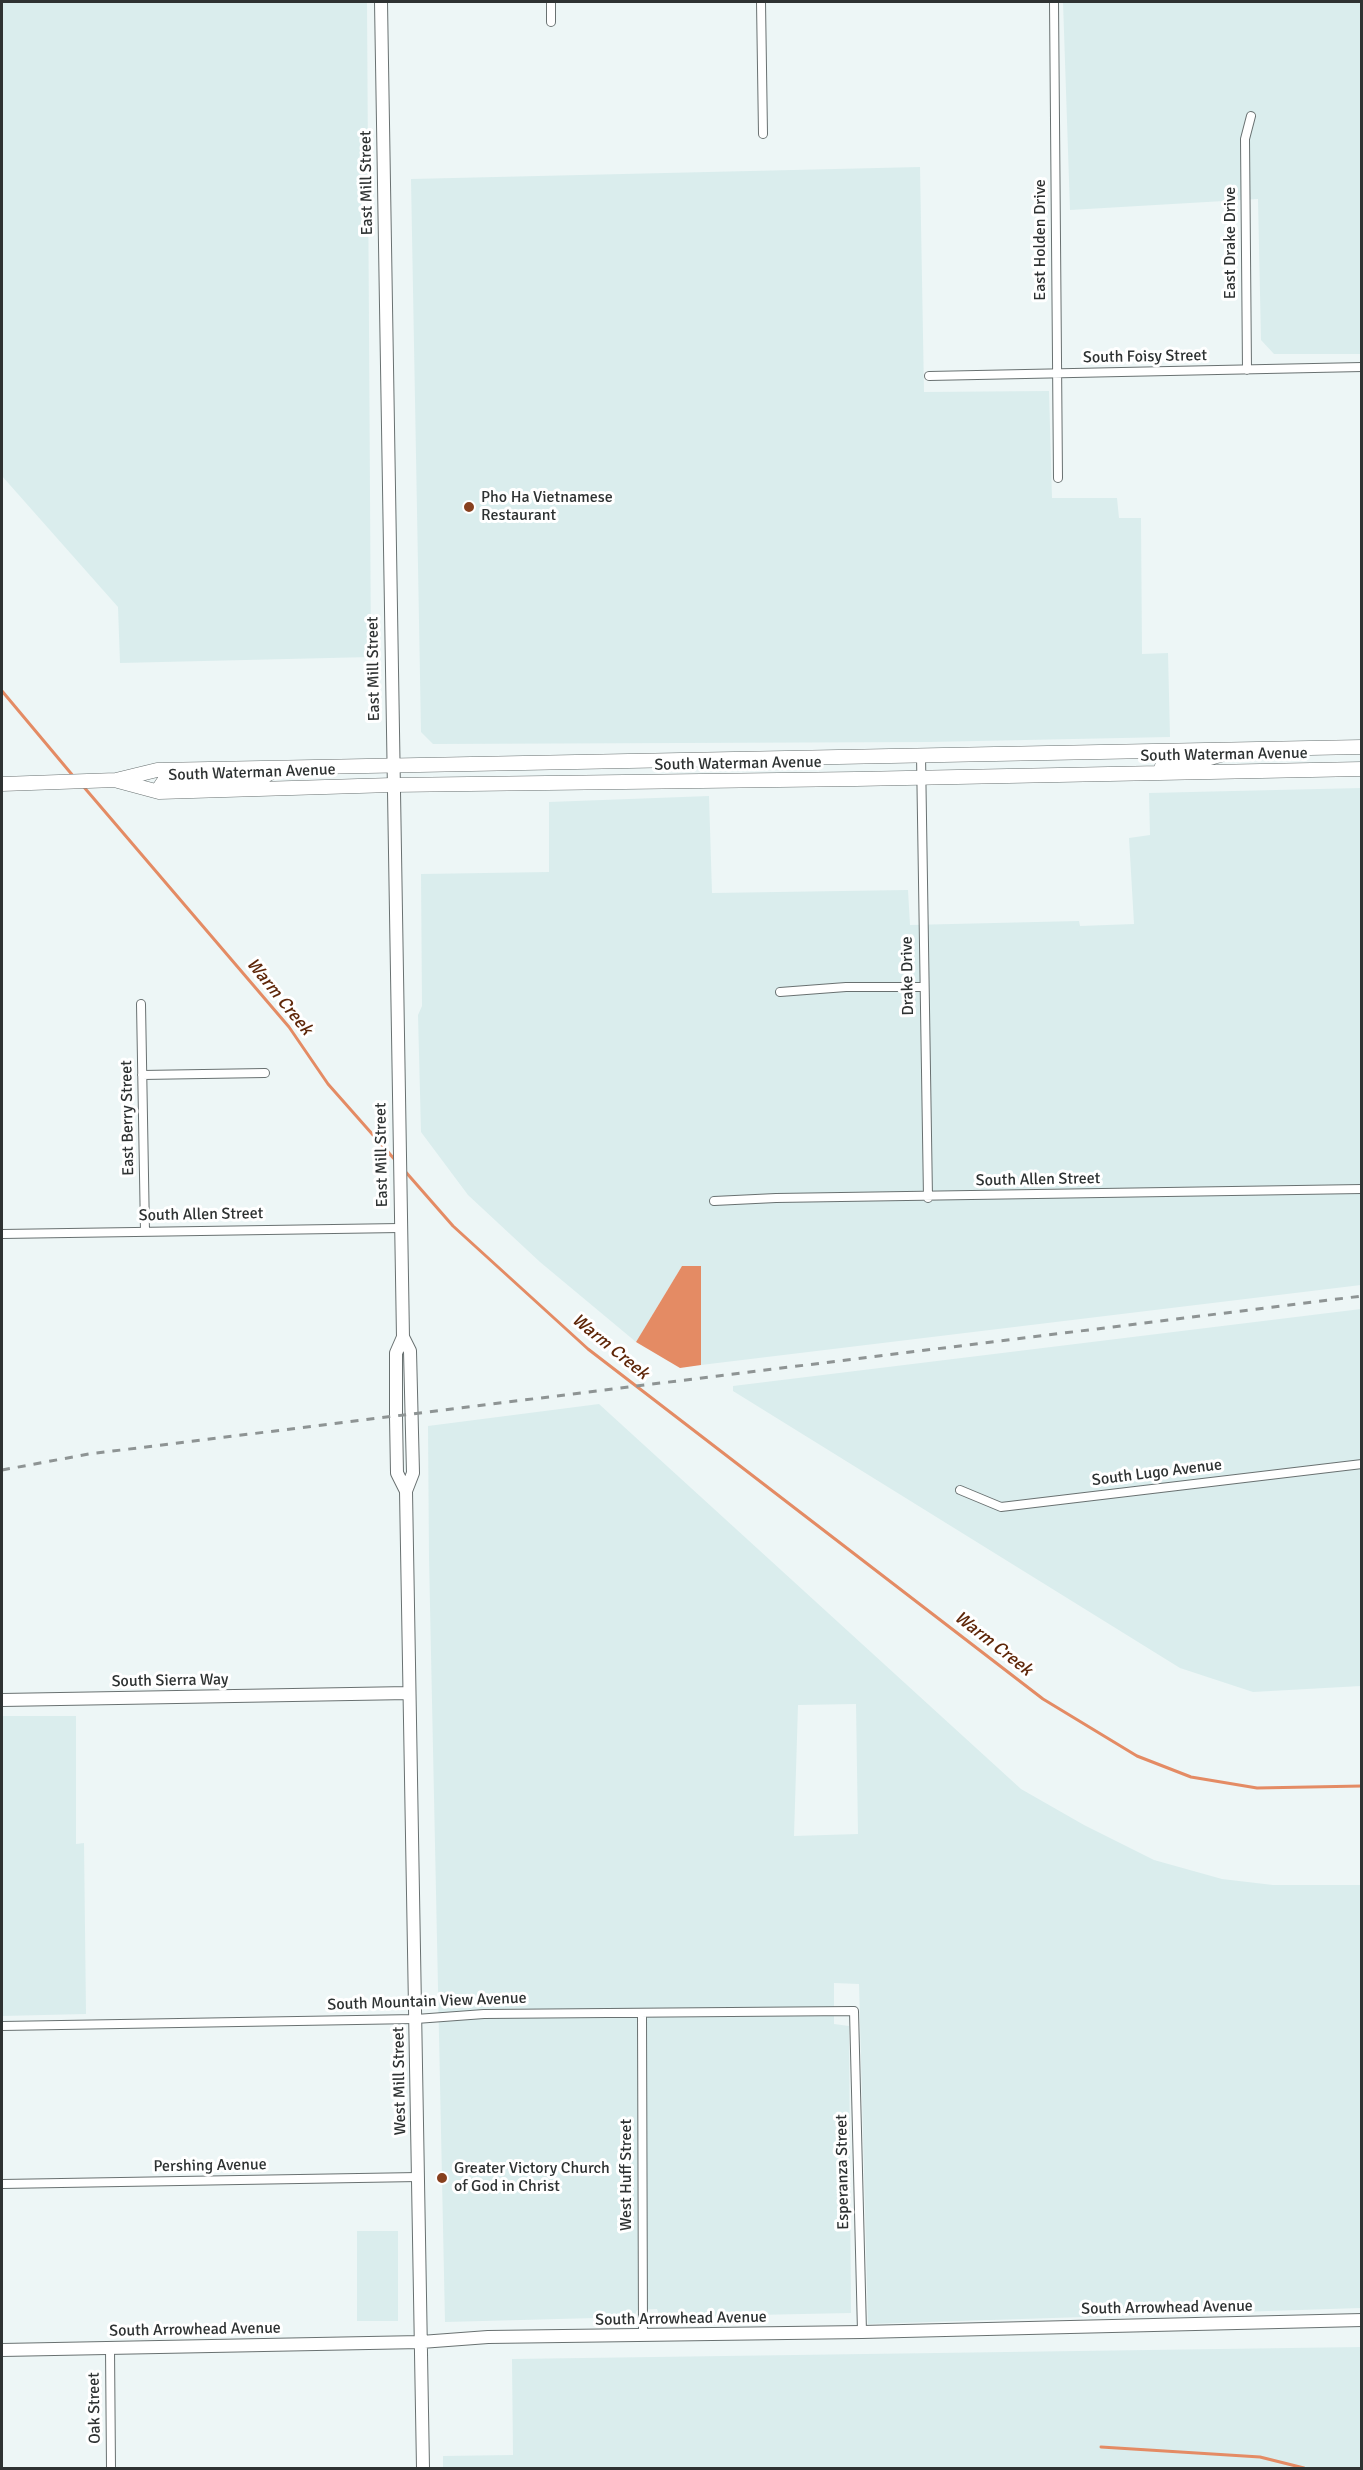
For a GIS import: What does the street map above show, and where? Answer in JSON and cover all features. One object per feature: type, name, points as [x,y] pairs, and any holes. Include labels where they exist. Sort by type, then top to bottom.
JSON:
[{"type":"main road","name":"East Mill Street","points":[[381,2],[392,785],[403,1337],[396,1353],[396,1417],[397,1473],[406,1491],[409,1693]]},
{"type":"main road","name":"South Waterman Avenue","points":[[2,784],[116,780],[157,770],[1362,747]]},
{"type":"main road","points":[[1159,773],[1164,762],[1199,761],[1246,749]]},
{"type":"main road","points":[[159,792],[164,781],[260,779],[278,768]]},
{"type":"main road","name":"South Waterman Avenue","points":[[116,780],[159,792],[392,785],[1362,769]]},
{"type":"main road","name":"South Sierra Way","points":[[2,1700],[409,1693]]},
{"type":"main road","name":"West Mill Street","points":[[409,1693],[423,2469]]},
{"type":"main road","name":"South Arrowhead Avenue","points":[[2,2350],[421,2342],[488,2337],[862,2332],[1362,2320]]},
{"type":"street","points":[[551,2],[551,22]]},
{"type":"street","points":[[761,2],[763,134]]},
{"type":"street","name":"East Holden Drive","points":[[1054,2],[1058,478]]},
{"type":"street","name":"East Drake Drive","points":[[1247,370],[1245,139],[1251,116]]},
{"type":"street","name":"South Foisy Street","points":[[929,376],[1362,367]]},
{"type":"street","name":"Drake Drive","points":[[921,755],[928,1198]]},
{"type":"street","points":[[780,992],[846,987],[923,987]]},
{"type":"street","name":"East Berry Street","points":[[141,1004],[145,1232]]},
{"type":"street","points":[[142,1076],[265,1073]]},
{"type":"street","name":"South Allen Street","points":[[714,1201],[776,1198],[928,1198],[1362,1189]]},
{"type":"street","name":"South Allen Street","points":[[2,1234],[400,1228]]},
{"type":"street","name":"South Lugo Avenue","points":[[960,1490],[1001,1507],[1362,1464]]},
{"type":"street","name":"South Mountain View Avenue","points":[[2,2026],[416,2019],[484,2014],[854,2010]]},
{"type":"street","name":"Esperanza Street","points":[[854,2010],[862,2332]]},
{"type":"street","name":"West Huff Street","points":[[642,2013],[643,2336]]},
{"type":"street","name":"Pershing Avenue","points":[[2,2184],[418,2177]]},
{"type":"street","name":"Oak Street","points":[[110,2348],[111,2469]]},
{"type":"shaded area","points":[[2,2],[367,2],[371,657],[120,663],[118,607],[2,476]]},
{"type":"shaded area","points":[[1063,2],[1361,2],[1361,354],[1274,354],[1261,340],[1258,199],[1070,210]]},
{"type":"shaded area","points":[[920,167],[924,392],[1049,391],[1052,498],[1117,498],[1119,518],[1141,518],[1142,654],[1168,653],[1170,737],[929,742],[433,744],[421,732],[411,179]]},
{"type":"shaded area","points":[[1361,788],[1361,1285],[701,1365],[700,1266],[682,1266],[636,1342],[540,1262],[468,1195],[421,1132],[418,1015],[422,1006],[421,874],[549,872],[549,802],[709,796],[712,893],[908,890],[910,925],[1079,921],[1080,926],[1134,924],[1129,838],[1150,835],[1149,793]]},
{"type":"shaded area","points":[[682,1266],[701,1266],[701,1365],[680,1368],[636,1342]]},
{"type":"shaded area","points":[[1361,1309],[1361,1686],[1253,1692],[1180,1668],[733,1391],[733,1386]]},
{"type":"shaded area","points":[[599,1404],[1021,1789],[1084,1825],[1154,1860],[1222,1879],[1273,1885],[1361,1885],[1361,2308],[868,2324],[859,1984],[834,1983],[834,2024],[849,2026],[851,2313],[660,2317],[657,2309],[637,2310],[634,2317],[445,2322],[428,1426]],"holes":[[[856,1704],[858,1834],[794,1836],[798,1705]]]},
{"type":"shaded area","points":[[2,1716],[76,1716],[76,1844],[84,1843],[86,2014],[2,2016]]},
{"type":"shaded area","points":[[357,2231],[398,2231],[398,2321],[357,2321]]},
{"type":"shaded area","points":[[1361,2347],[1361,2468],[443,2468],[443,2456],[513,2455],[512,2359]]},
{"type":"waterway","name":"Warm Creek","points":[[2,691],[74,777]]},
{"type":"waterway","name":"Warm Creek","points":[[83,786],[289,1027],[328,1084],[396,1161]]},
{"type":"waterway","name":"Warm Creek","points":[[404,1170],[453,1226],[588,1349],[1043,1699],[1137,1756],[1191,1777],[1257,1788],[1362,1786]]},
{"type":"waterway","points":[[1101,2447],[1260,2457],[1304,2468]]},
{"type":"railway","points":[[2,1470],[89,1454],[1362,1296]]},
{"type":"place","name":"Pho Ha Vietnamese Restaurant","points":[[469,507]]},
{"type":"place","name":"Greater Victory Church of God in Christ","points":[[442,2178]]}]
